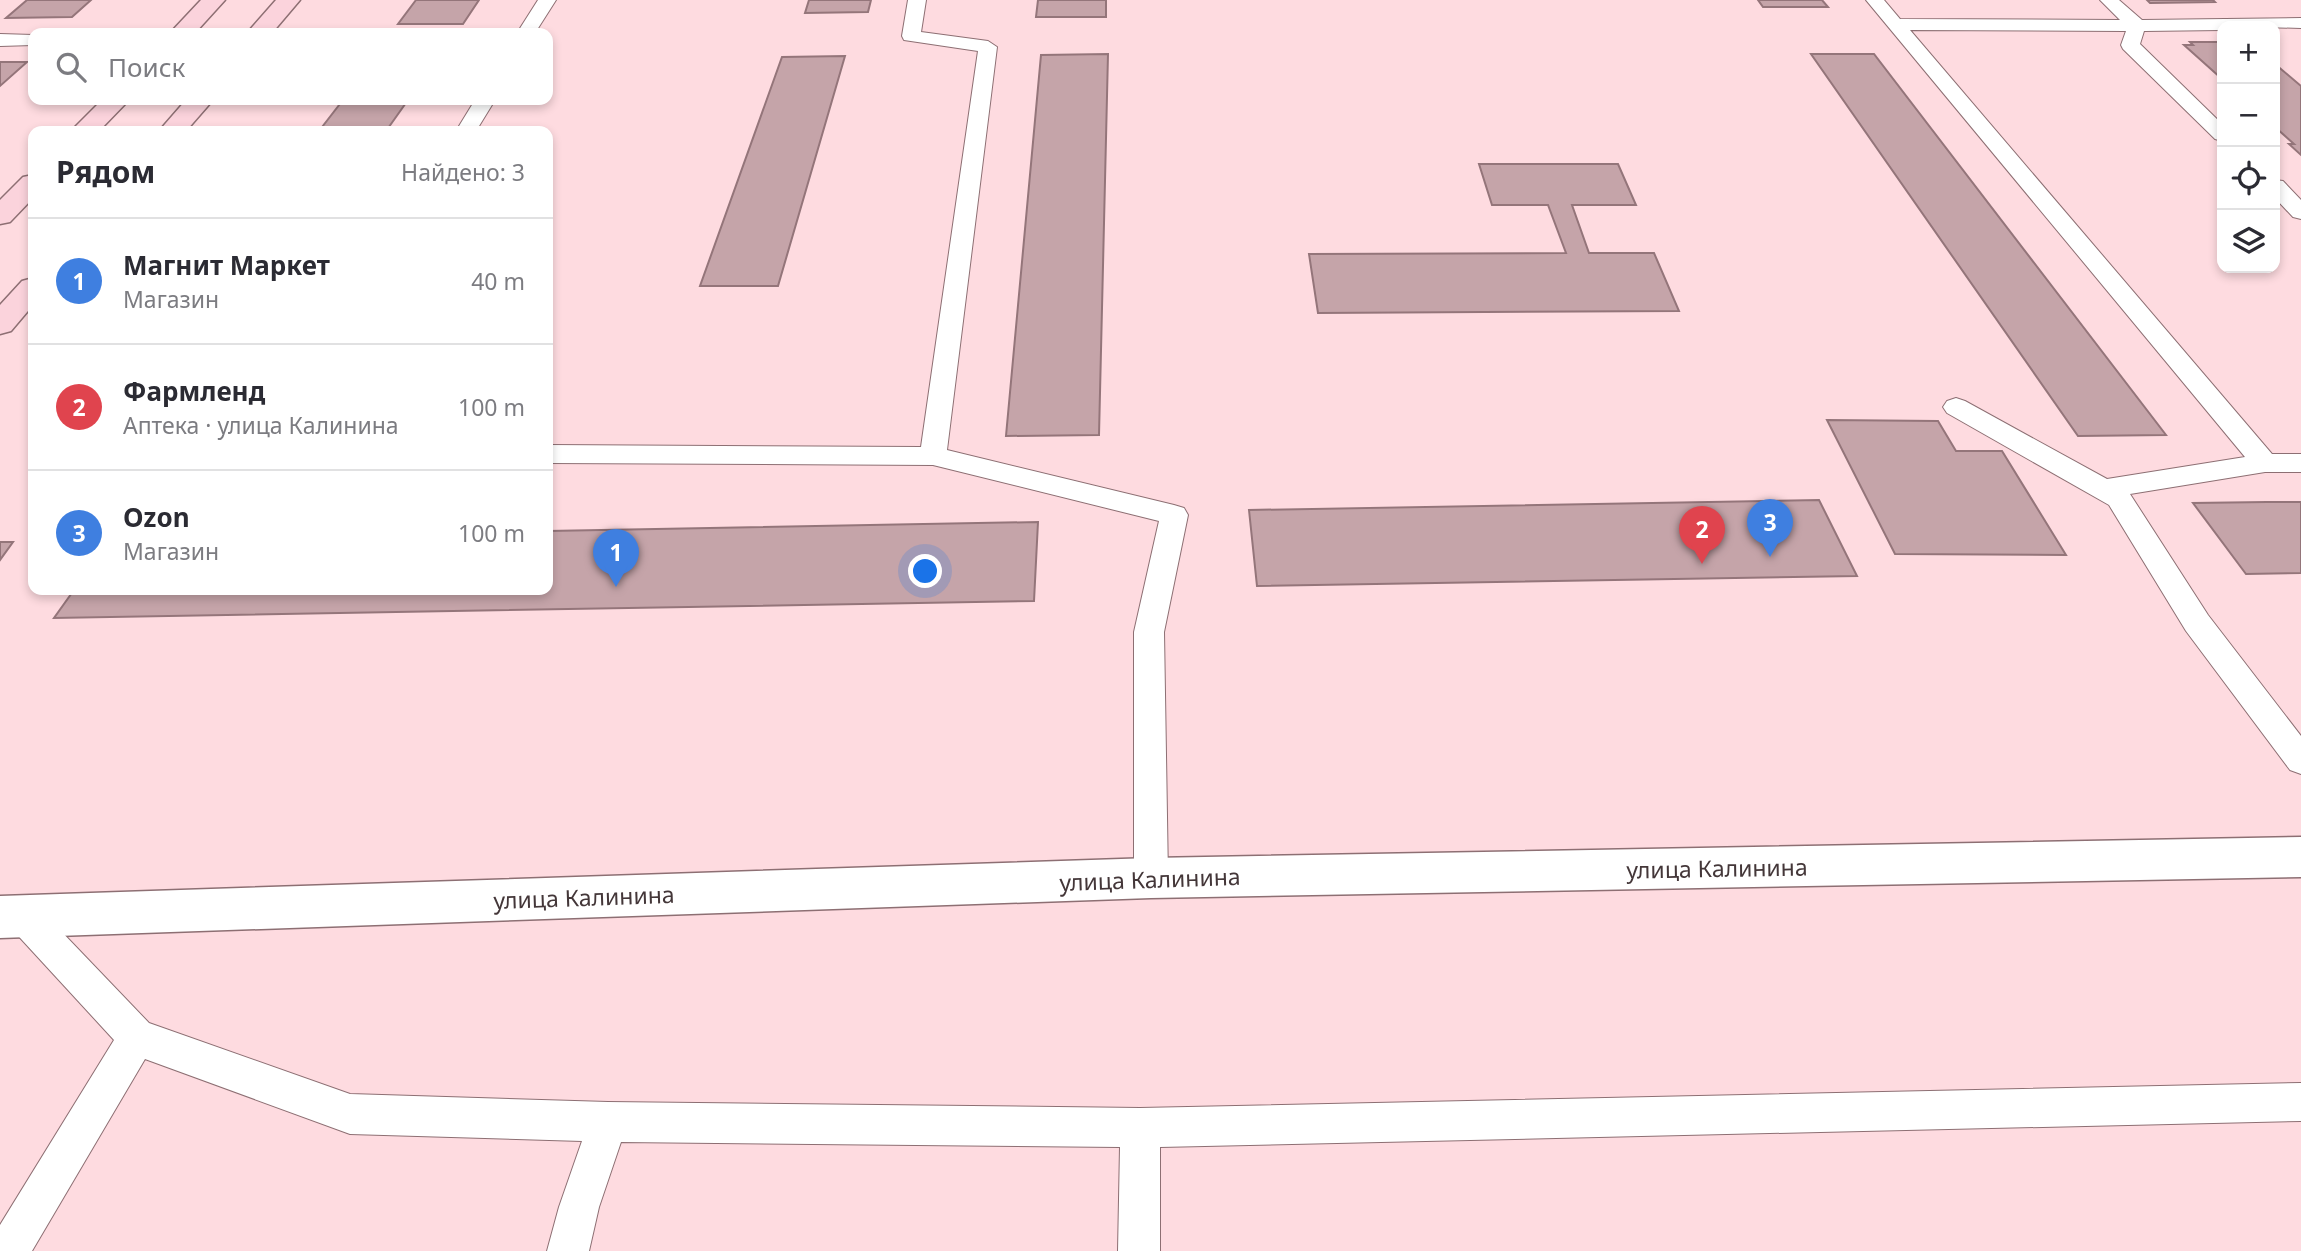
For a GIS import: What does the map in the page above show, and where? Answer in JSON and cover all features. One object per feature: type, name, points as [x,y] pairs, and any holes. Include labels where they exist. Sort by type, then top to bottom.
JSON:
[{"type":"main road","points":[[187,28],[214,0]]},
{"type":"main road","points":[[264,28],[289,0]]},
{"type":"main road","points":[[90,126],[111,105]]},
{"type":"main road","points":[[177,126],[195,105]]},
{"type":"main road","points":[[0,216],[28,188]]},
{"type":"main road","points":[[0,324],[28,293]]},
{"type":"street","name":"улица Калинина","points":[[12,917],[1151,878],[2301,857]]},
{"type":"lane","points":[[529,28],[547,0]]},
{"type":"lane","points":[[917,0],[911,36],[988,47],[933,456]]},
{"type":"lane","points":[[1875,0],[2265,463]]},
{"type":"lane","points":[[2109,0],[2137,26]]},
{"type":"lane","points":[[1897,24],[2137,26],[2301,23]]},
{"type":"lane","points":[[2137,26],[2130,45],[2217,130]]},
{"type":"lane","points":[[0,40],[28,40]]},
{"type":"lane","points":[[469,126],[482,105]]},
{"type":"lane","points":[[2280,191],[2301,212]]},
{"type":"lane","points":[[1956,407],[2119,498]]},
{"type":"lane","points":[[553,454],[933,456],[1174,515],[1149,632],[1151,878]]},
{"type":"lane","points":[[2301,463],[2265,463],[2112,487],[2197,623],[2301,760]]},
{"type":"lane","points":[[12,917],[137,1037],[350,1114],[608,1122],[1140,1128],[2301,1102]]},
{"type":"lane","points":[[8,1251],[137,1037]]},
{"type":"lane","points":[[568,1251],[579,1206],[608,1122]]},
{"type":"lane","points":[[1139,1251],[1140,1128]]},
{"type":"building","points":[[27,0],[91,0],[72,17],[6,18]]},
{"type":"building","points":[[416,0],[479,0],[463,24],[398,24]]},
{"type":"building","points":[[809,0],[871,0],[868,12],[805,13]]},
{"type":"building","points":[[1038,0],[1106,0],[1106,17],[1036,17]]},
{"type":"building","points":[[1758,0],[1822,0],[1828,7],[1763,7]]},
{"type":"building","points":[[2147,0],[2213,0],[2215,2],[2150,3]]},
{"type":"building","points":[[2190,42],[2217,42],[2217,75],[2184,45],[2193,45]]},
{"type":"building","points":[[1108,54],[1099,435],[1006,436],[1041,55]]},
{"type":"building","points":[[1811,54],[1874,54],[2166,435],[2078,436]]},
{"type":"building","points":[[845,56],[778,286],[700,286],[782,57]]},
{"type":"building","points":[[0,62],[27,62],[0,86]]},
{"type":"building","points":[[2280,68],[2301,86],[2301,155],[2289,144],[2294,144],[2280,131]]},
{"type":"building","points":[[339,105],[404,105],[390,126],[323,126]]},
{"type":"building","points":[[1479,164],[1618,164],[1636,205],[1572,205],[1589,253],[1654,253],[1679,311],[1318,313],[1309,254],[1566,253],[1548,205],[1492,205]]},
{"type":"building","points":[[1827,420],[1938,421],[1956,451],[2002,451],[2066,555],[1895,554]]},
{"type":"building","points":[[1819,500],[1857,576],[1257,586],[1249,510]]},
{"type":"building","points":[[2301,502],[2301,573],[2246,574],[2193,503]]},
{"type":"building","points":[[1038,522],[1034,601],[54,618],[70,595],[553,595],[553,531]]},
{"type":"building","points":[[0,542],[13,542],[0,560]]},
{"type":"place","name":"Ozon","points":[[1770,557]]},
{"type":"place","name":"Фармленд","points":[[1702,564]]},
{"type":"place","name":"Магнит Маркет","points":[[616,587]]}]
